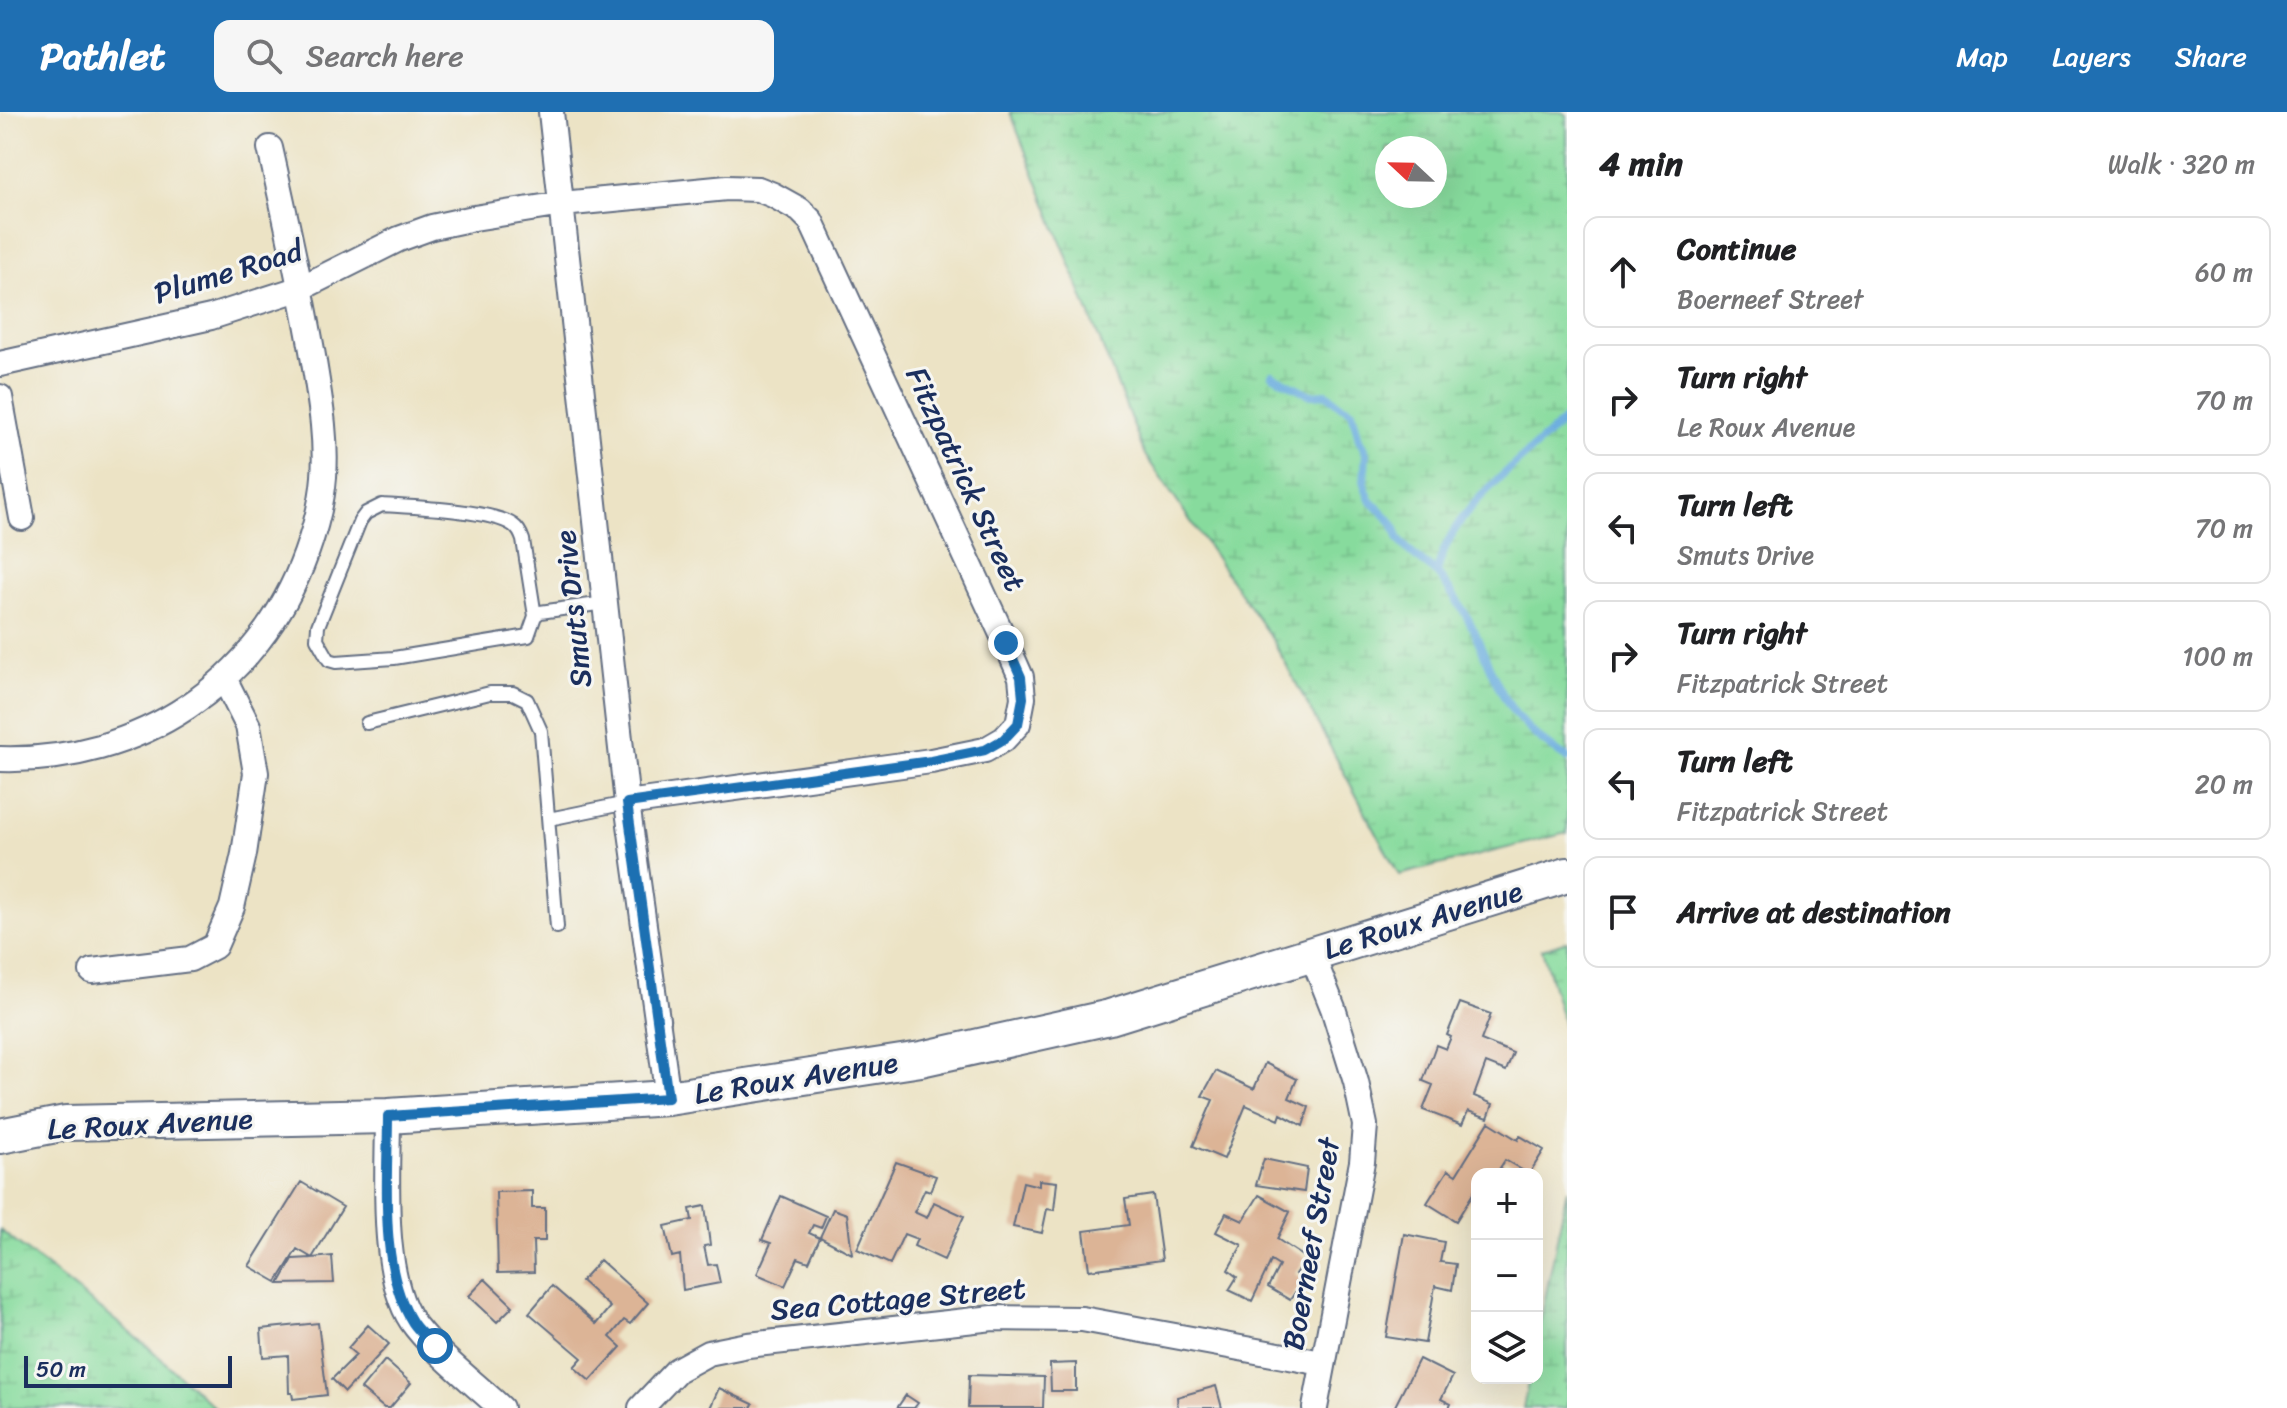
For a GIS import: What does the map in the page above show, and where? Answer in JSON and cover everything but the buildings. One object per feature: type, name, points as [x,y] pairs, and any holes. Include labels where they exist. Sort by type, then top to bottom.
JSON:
[{"type":"main road","name":"Le Roux Avenue","points":[[0,1136],[66,1123],[388,1116],[668,1098],[921,1059],[1096,1020],[1567,875]]},
{"type":"street","name":"Smuts Drive","points":[[551,112],[627,803],[668,1098]]},
{"type":"street","points":[[0,759],[49,757],[112,743],[167,720],[225,680],[260,640],[298,575],[320,508],[324,476],[323,424],[301,288],[270,148]]},
{"type":"street","name":"Fitzpatrick Street","points":[[562,204],[727,188],[758,189],[785,201],[811,221],[1021,677],[1023,698],[1018,724],[1004,739],[985,750],[931,761],[627,803]]},
{"type":"street","name":"Plume Road","points":[[0,364],[211,317],[301,288],[369,252],[432,227],[562,204]]},
{"type":"street","points":[[0,397],[22,518]]},
{"type":"street","points":[[92,971],[190,959],[215,946],[221,933],[232,907],[244,854],[256,773],[248,726],[225,680]]},
{"type":"street","name":"Boerneef Street","points":[[1312,955],[1346,1046],[1365,1125],[1362,1162],[1315,1408]]},
{"type":"street","points":[[388,1116],[387,1213],[393,1269],[402,1302],[414,1325],[501,1408]]},
{"type":"street","name":"Sea Cottage Street","points":[[641,1408],[677,1370],[708,1353],[748,1345],[993,1318],[1082,1319],[1322,1363]]},
{"type":"lane","points":[[535,616],[523,540],[520,531],[513,525],[494,516],[382,505],[366,513],[360,521],[318,626],[317,639],[324,655],[336,662],[394,658],[522,639],[532,630],[535,616],[540,612],[605,603]]},
{"type":"lane","points":[[367,723],[490,693],[520,695],[531,706],[541,731],[557,927]]},
{"type":"lane","points":[[549,819],[627,803]]},
{"type":"green space","points":[[1010,112],[1561,112],[1567,115],[1567,833],[1399,875],[1274,642],[1145,455]]},
{"type":"green space","points":[[1567,941],[1567,1036],[1542,949]]},
{"type":"green space","points":[[1567,1189],[1567,1408],[1523,1408],[1528,1384],[1543,1384],[1543,1309]]},
{"type":"green space","points":[[0,1230],[145,1344],[215,1408],[1,1408]]},
{"type":"waterway","points":[[1272,375],[1311,395],[1327,394],[1352,411],[1366,453],[1364,484],[1370,500],[1393,523],[1399,540],[1437,573]]},
{"type":"waterway","points":[[1567,417],[1472,506],[1444,549],[1437,573],[1466,616],[1508,704],[1531,731],[1567,758]]},
{"type":"route","points":[[435,1346],[414,1325],[402,1302],[393,1269],[387,1213],[388,1116],[668,1098],[627,803],[931,761],[985,750],[1004,739],[1018,724],[1023,698],[1021,677],[1006,643]]}]
